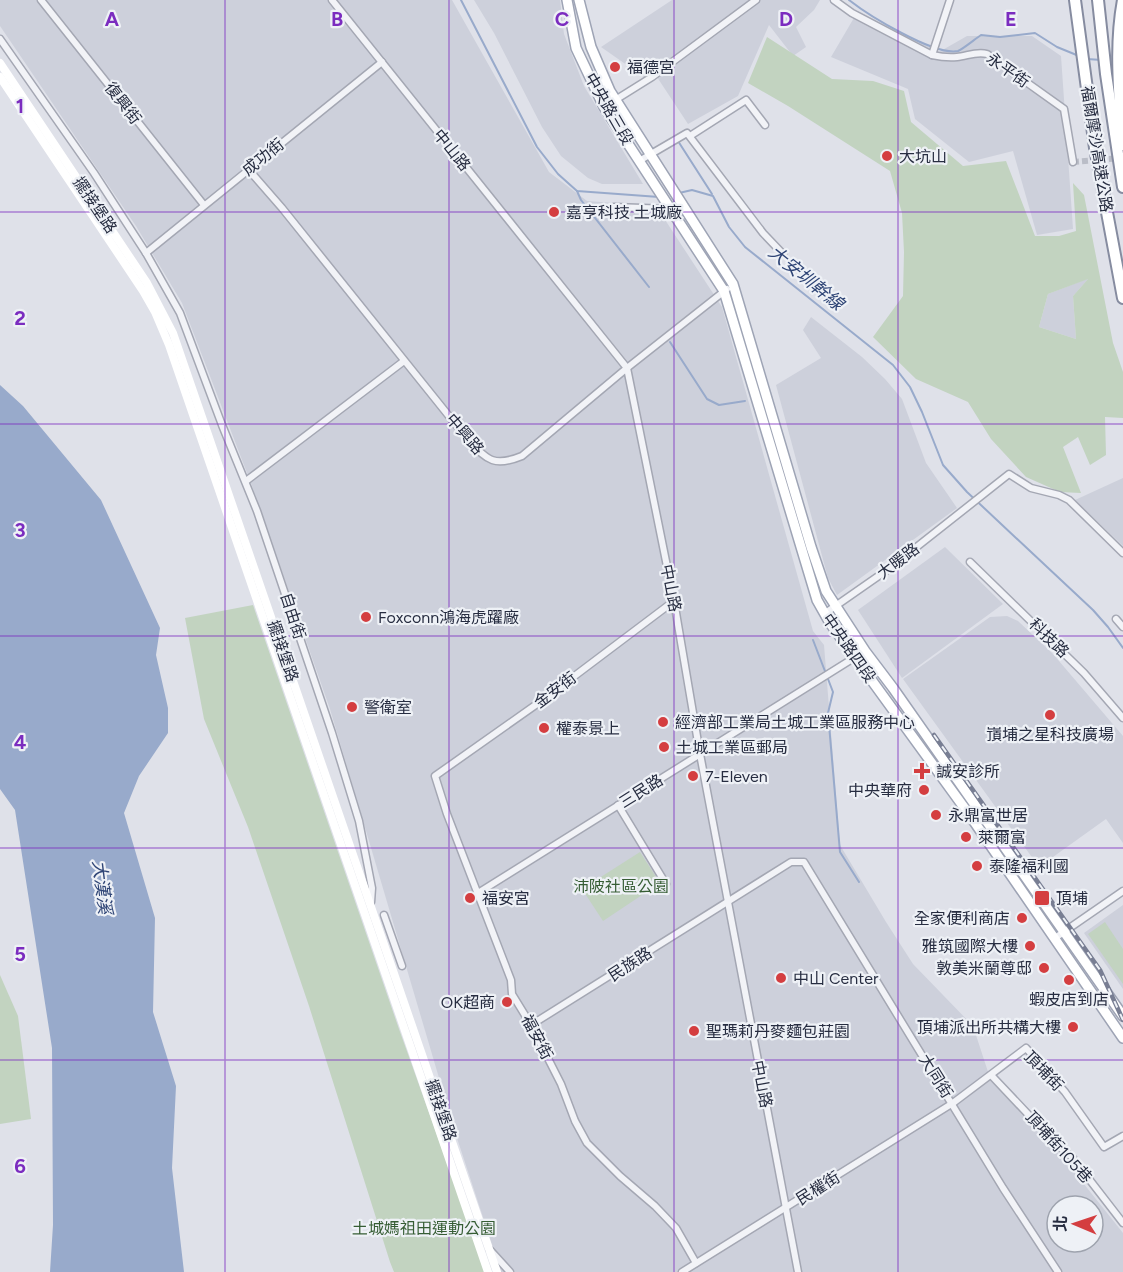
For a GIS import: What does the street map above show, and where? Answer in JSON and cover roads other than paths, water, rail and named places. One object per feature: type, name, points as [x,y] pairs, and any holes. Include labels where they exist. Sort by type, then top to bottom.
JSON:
[{"type":"highway","name":"福爾摩沙高速公路","points":[[1074,0],[1095,148],[1123,298]]},
{"type":"highway","name":"福爾摩沙高速公路","points":[[1098,0],[1104,60],[1123,187]]},
{"type":"highway","points":[[1123,0],[1119,21],[1118,60],[1123,154]]},
{"type":"main road","name":"中央路三段","points":[[567,0],[576,48],[604,107],[672,209]]},
{"type":"main road","name":"中央路三段","points":[[579,0],[591,47],[615,99],[684,208]]},
{"type":"main road","name":"中央路四段","points":[[684,208],[733,284],[826,591],[1059,935],[1123,1038]]},
{"type":"main road","name":"中央路四段","points":[[672,209],[724,291],[811,584],[824,614],[971,817],[1123,1016]]},
{"type":"street","name":"復興街","points":[[41,0],[204,205]]},
{"type":"street","name":"中山路","points":[[332,0],[627,368],[674,601],[700,754],[798,1272]]},
{"type":"street","points":[[604,107],[652,77],[756,0]]},
{"type":"street","name":"永平街","points":[[834,0],[852,13],[932,55],[958,57],[982,52],[987,54],[1064,110],[1073,162]]},
{"type":"street","points":[[932,55],[950,0]]},
{"type":"street","name":"自由街","points":[[0,39],[94,173],[146,253],[180,313],[222,425],[246,481],[332,734],[359,821],[372,888],[370,906]]},
{"type":"street","name":"成功街","points":[[146,253],[382,62]]},
{"type":"street","name":"擺接堡路","points":[[0,63],[147,283],[173,333],[370,906],[485,1250],[488,1272]]},
{"type":"street","name":"擺接堡路","points":[[0,77],[143,291],[170,345],[485,1250],[497,1272]]},
{"type":"street","points":[[690,136],[746,100],[765,124]]},
{"type":"street","points":[[639,161],[687,133],[763,233],[783,254]]},
{"type":"street","name":"中興路","points":[[248,169],[486,459],[504,463],[522,456],[627,368],[733,284]]},
{"type":"street","points":[[614,207],[672,209]]},
{"type":"street","points":[[246,481],[404,361]]},
{"type":"street","name":"大暖路","points":[[824,614],[836,608],[1009,474],[1032,488],[1069,500],[1123,553]]},
{"type":"street","name":"科技路","points":[[970,562],[1122,713]]},
{"type":"street","name":"金安街","points":[[435,776],[544,699],[674,601]]},
{"type":"street","points":[[1116,618],[1123,627]]},
{"type":"street","name":"三民路","points":[[478,893],[865,651]]},
{"type":"street","name":"福安街","points":[[435,776],[447,814],[511,980],[512,994],[531,1024],[561,1084],[575,1121],[587,1143],[676,1228],[696,1263]]},
{"type":"street","points":[[618,805],[666,884]]},
{"type":"street","name":"大同街","points":[[728,902],[792,862],[804,862],[1003,1188],[1058,1272]]},
{"type":"street","points":[[1059,935],[1123,891]]},
{"type":"street","name":"民族路","points":[[531,1024],[728,902]]},
{"type":"street","points":[[384,915],[402,966]]},
{"type":"street","name":"頂埔街","points":[[953,1103],[1026,1048],[1065,1092],[1104,1147],[1123,1136]]},
{"type":"street","name":"頂埔街105巷","points":[[991,1075],[1072,1158],[1123,1223]]},
{"type":"street","name":"民權街","points":[[682,1272],[953,1103]]},
{"type":"street","points":[[485,1250],[510,1272]]},
{"type":"water","name":"大漢溪","points":[[0,385],[23,406],[101,500],[160,628],[156,655],[168,708],[168,733],[139,776],[124,813],[155,918],[153,1012],[176,1086],[172,1168],[184,1272],[50,1272],[53,1225],[52,1048],[15,810],[0,789]]},
{"type":"waterway","name":"大安圳幹線","points":[[461,0],[537,147],[558,174],[577,191],[659,197]]},
{"type":"waterway","points":[[849,0],[902,33],[947,51],[958,51],[981,35],[1000,37],[1035,33],[1057,47],[1079,56]]},
{"type":"waterway","points":[[1087,59],[1102,60]]},
{"type":"waterway","points":[[678,141],[712,194]]},
{"type":"waterway","name":"大安圳幹線","points":[[679,193],[692,190],[713,196],[729,227],[745,247],[893,365],[910,387],[943,465],[967,492],[1093,610],[1123,648]]},
{"type":"waterway","points":[[577,191],[581,200],[649,287]]},
{"type":"waterway","points":[[670,342],[707,399],[719,405],[745,401]]},
{"type":"waterway","points":[[813,640],[833,692],[828,713],[840,852],[859,882]]},
{"type":"tunnel","points":[[1073,162],[1121,158]]},
{"type":"railway","points":[[934,735],[1100,970],[1123,1020]]},
{"type":"place","name":"福德宮","points":[[615,67]]},
{"type":"place","name":"大坑山","points":[[887,156]]},
{"type":"place","name":"嘉亨科技 土城廠","points":[[554,212]]},
{"type":"place","name":"Foxconn鴻海虎躍廠","points":[[366,617]]},
{"type":"place","name":"警衛室","points":[[352,707]]},
{"type":"place","name":"嵿埔之星科技廣場","points":[[1050,715]]},
{"type":"place","name":"經濟部工業局土城工業區服務中心","points":[[663,722]]},
{"type":"place","name":"權泰景上","points":[[544,728]]},
{"type":"place","name":"土城工業區郵局","points":[[664,747]]},
{"type":"place","name":"誠安診所","points":[[922,771]]},
{"type":"place","name":"7-Eleven","points":[[693,776]]},
{"type":"place","name":"中央華府","points":[[924,790]]},
{"type":"place","name":"永鼎富世居","points":[[936,815]]},
{"type":"place","name":"萊爾富","points":[[966,837]]},
{"type":"place","name":"泰隆福利國","points":[[977,866]]},
{"type":"place","name":"福安宮","points":[[470,898]]},
{"type":"place","name":"頂埔","points":[[1042,898]]},
{"type":"place","name":"全家便利商店","points":[[1022,918]]},
{"type":"place","name":"雅筑國際大樓","points":[[1030,946]]},
{"type":"place","name":"敦美米蘭尊邸","points":[[1044,968]]},
{"type":"place","name":"中山 Center","points":[[781,978]]},
{"type":"place","name":"蝦皮店到店","points":[[1069,980]]},
{"type":"place","name":"OK超商","points":[[507,1002]]},
{"type":"place","name":"頂埔派出所共構大樓","points":[[1073,1027]]},
{"type":"place","name":"聖瑪莉丹麥麵包莊園","points":[[694,1031]]},
{"type":"park label","name":"沛陂社區公園","points":[[621,886]]},
{"type":"park label","name":"土城媽祖田運動公園","points":[[424,1228]]}]
